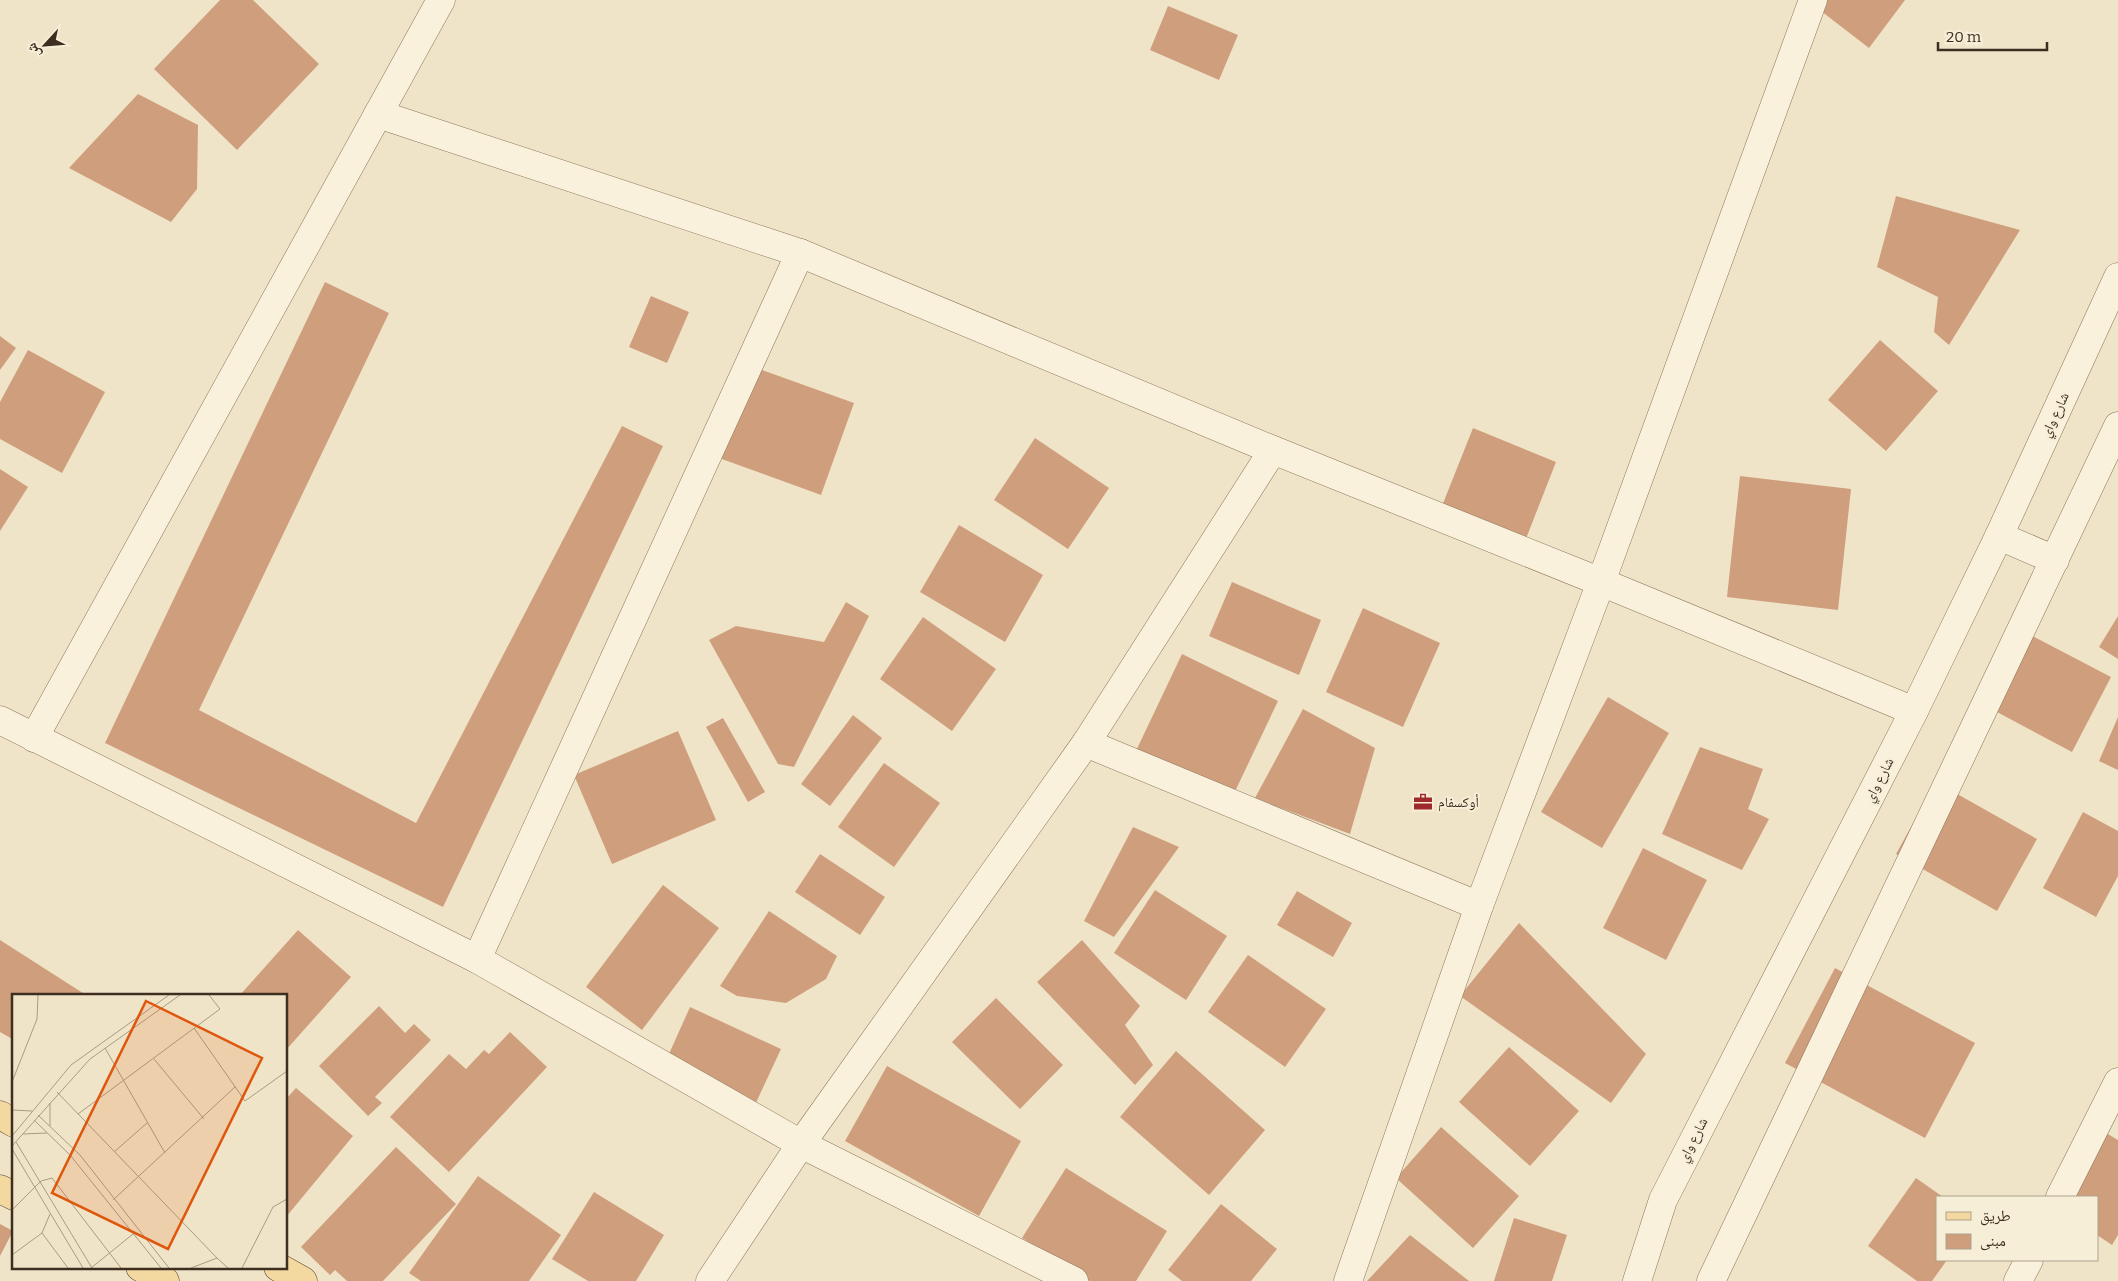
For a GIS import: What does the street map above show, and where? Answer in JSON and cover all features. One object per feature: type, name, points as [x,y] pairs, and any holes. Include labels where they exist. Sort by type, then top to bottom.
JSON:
[{"type":"main road","points":[[0,1115],[12,1122]]},
{"type":"main road","points":[[0,1189],[12,1195]]},
{"type":"main road","points":[[142,1268],[165,1281]]},
{"type":"main road","points":[[280,1268],[303,1281]]},
{"type":"street","points":[[34,738],[441,0]]},
{"type":"street","points":[[1348,1281],[1479,906],[1602,582],[1813,0]]},
{"type":"street","points":[[378,114],[800,253],[1273,450],[1602,582],[1914,711]]},
{"type":"street","points":[[477,959],[800,253]]},
{"type":"street","name":"شارع واي","points":[[1637,1281],[1663,1200],[1914,711],[2000,536],[2118,277]]},
{"type":"street","points":[[1711,1281],[2118,426]]},
{"type":"street","points":[[710,1281],[801,1144],[1086,743],[1273,450]]},
{"type":"street","points":[[2000,536],[2055,560]]},
{"type":"street","points":[[0,720],[477,959],[801,1144],[1074,1281]]},
{"type":"street","points":[[1086,743],[1479,906]]},
{"type":"street","points":[[2061,1196],[2118,1082]]},
{"type":"street","points":[[2018,1281],[2028,1261]]},
{"type":"building","points":[[220,0],[253,0],[319,64],[237,150],[154,69]]},
{"type":"building","points":[[1809,0],[1905,0],[1869,48]]},
{"type":"building","points":[[1168,6],[1238,35],[1219,80],[1150,50]]},
{"type":"building","points":[[138,94],[198,125],[197,189],[171,222],[69,168]]},
{"type":"building","points":[[1896,196],[2020,230],[1949,345],[1934,332],[1938,297],[1877,267]]},
{"type":"building","points":[[325,282],[389,313],[199,710],[416,823],[622,426],[663,446],[443,907],[105,743]]},
{"type":"building","points":[[651,296],[689,312],[667,363],[629,347]]},
{"type":"building","points":[[0,336],[16,348],[0,370]]},
{"type":"building","points":[[1880,340],[1938,391],[1886,451],[1828,400]]},
{"type":"building","points":[[28,350],[105,392],[62,473],[0,439],[0,402]]},
{"type":"building","points":[[751,366],[854,403],[821,495],[719,458]]},
{"type":"building","points":[[1473,428],[1556,462],[1520,554],[1436,521]]},
{"type":"building","points":[[1035,438],[1109,488],[1068,549],[994,500]]},
{"type":"building","points":[[0,469],[28,487],[0,531]]},
{"type":"building","points":[[1740,476],[1851,489],[1838,610],[1727,597]]},
{"type":"building","points":[[959,525],[1043,575],[1005,642],[920,592]]},
{"type":"building","points":[[1232,582],[1321,620],[1299,675],[1209,636]]},
{"type":"building","points":[[846,602],[869,616],[794,767],[778,764],[709,640],[736,626],[824,642]]},
{"type":"building","points":[[1363,608],[1440,643],[1403,727],[1326,692]]},
{"type":"building","points":[[2118,616],[2118,659],[2099,647]]},
{"type":"building","points":[[923,617],[996,669],[952,731],[880,679]]},
{"type":"building","points":[[2019,629],[2111,677],[2072,752],[1980,703]]},
{"type":"building","points":[[1182,654],[1278,701],[1230,802],[1134,755]]},
{"type":"building","points":[[1608,697],[1669,733],[1602,848],[1541,812]]},
{"type":"building","points":[[1303,709],[1375,748],[1350,834],[1255,798]]},
{"type":"building","points":[[853,715],[882,738],[830,806],[801,784]]},
{"type":"building","points":[[2118,717],[2118,770],[2099,761]]},
{"type":"building","points":[[723,718],[765,792],[748,802],[706,727]]},
{"type":"building","points":[[678,731],[716,820],[612,864],[574,775]]},
{"type":"building","points":[[1700,747],[1763,769],[1748,809],[1769,819],[1742,870],[1662,834]]},
{"type":"building","points":[[884,763],[940,803],[894,867],[838,827]]},
{"type":"building","points":[[1936,782],[2037,839],[1997,911],[1896,854]]},
{"type":"building","points":[[2083,812],[2118,831],[2118,876],[2096,917],[2043,888]]},
{"type":"building","points":[[1133,827],[1179,847],[1114,937],[1084,921]]},
{"type":"building","points":[[1643,848],[1707,880],[1666,960],[1603,928]]},
{"type":"building","points":[[820,854],[885,897],[860,935],[795,892]]},
{"type":"building","points":[[663,885],[719,928],[642,1030],[586,987]]},
{"type":"building","points":[[1155,890],[1227,936],[1186,1000],[1114,953]]},
{"type":"building","points":[[1297,891],[1352,923],[1333,957],[1277,925]]},
{"type":"building","points":[[769,911],[837,956],[826,979],[786,1003],[737,996],[720,986]]},
{"type":"building","points":[[1519,923],[1646,1054],[1611,1103],[1460,996]]},
{"type":"building","points":[[298,930],[351,977],[288,1048],[288,994],[241,994]]},
{"type":"building","points":[[0,940],[84,994],[12,994],[12,1039],[0,1032]]},
{"type":"building","points":[[1082,940],[1140,1006],[1125,1025],[1153,1065],[1135,1085],[1037,982]]},
{"type":"building","points":[[1248,955],[1326,1009],[1285,1067],[1208,1012]]},
{"type":"building","points":[[1835,968],[1975,1043],[1925,1138],[1785,1063]]},
{"type":"building","points":[[996,998],[1063,1065],[1020,1109],[952,1042]]},
{"type":"building","points":[[379,1006],[405,1033],[414,1024],[431,1040],[375,1097],[382,1103],[368,1116],[319,1066]]},
{"type":"building","points":[[690,1007],[781,1049],[754,1107],[664,1065]]},
{"type":"building","points":[[510,1032],[547,1067],[449,1172],[390,1117],[449,1054],[466,1069],[484,1050],[489,1054]]},
{"type":"building","points":[[1509,1047],[1579,1111],[1530,1166],[1459,1102]]},
{"type":"building","points":[[1176,1051],[1265,1130],[1209,1195],[1120,1117]]},
{"type":"building","points":[[887,1066],[1021,1141],[979,1216],[845,1141]]},
{"type":"building","points":[[296,1088],[353,1136],[288,1215],[288,1097]]},
{"type":"building","points":[[1441,1127],[1519,1196],[1473,1248],[1396,1178]]},
{"type":"building","points":[[2101,1130],[2118,1140],[2118,1235],[2112,1245],[2098,1236],[2098,1196],[2060,1196]]},
{"type":"building","points":[[396,1147],[456,1204],[383,1281],[347,1281],[335,1270],[330,1275],[301,1247]]},
{"type":"building","points":[[1066,1168],[1167,1231],[1136,1281],[1090,1281],[1022,1238]]},
{"type":"building","points":[[478,1176],[561,1235],[529,1281],[421,1281],[409,1273]]},
{"type":"building","points":[[1916,1178],[1942,1196],[1936,1196],[1936,1261],[1946,1261],[1932,1281],[1917,1281],[1868,1246]]},
{"type":"building","points":[[594,1192],[664,1235],[636,1281],[588,1281],[552,1259]]},
{"type":"building","points":[[1221,1204],[1277,1249],[1251,1281],[1182,1281],[1168,1270]]},
{"type":"building","points":[[1514,1218],[1567,1235],[1552,1281],[1494,1281]]},
{"type":"building","points":[[0,1224],[12,1230],[12,1233],[0,1256]]},
{"type":"building","points":[[1410,1235],[1469,1281],[1367,1281]]},
{"type":"place","name":"أوكسفام","points":[[1423,802]]}]
